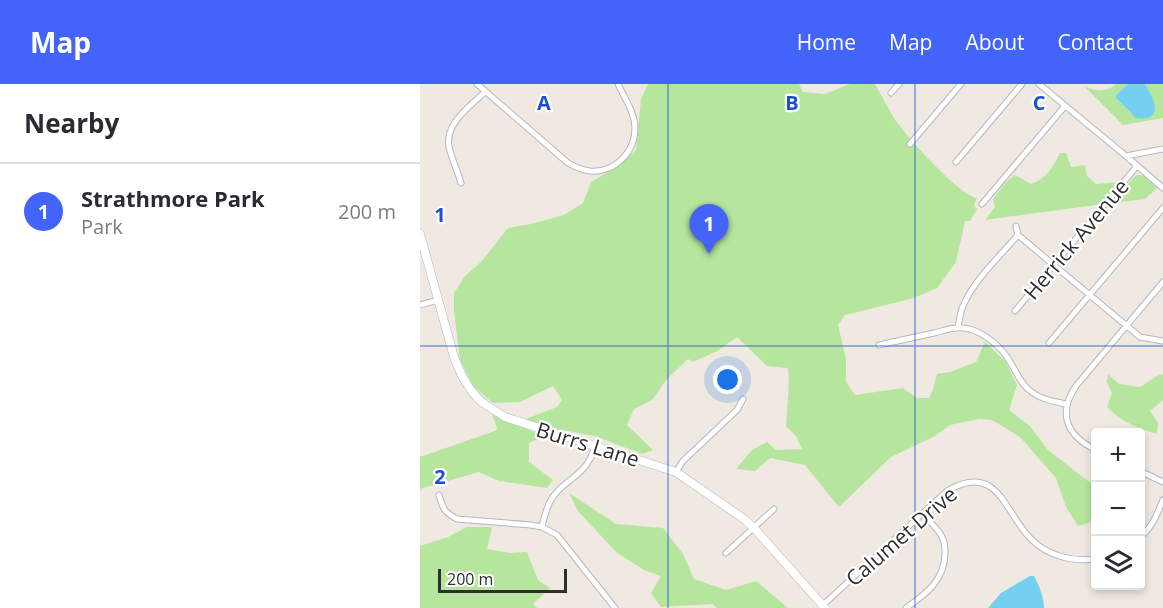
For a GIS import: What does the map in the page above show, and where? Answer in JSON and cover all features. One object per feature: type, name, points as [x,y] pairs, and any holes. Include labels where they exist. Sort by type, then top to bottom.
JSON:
[{"type":"street","points":[[477,84],[568,162],[578,168],[591,171],[604,170],[616,165],[632,147],[635,125],[618,84]]},
{"type":"street","points":[[891,93],[899,84]]},
{"type":"street","points":[[910,144],[961,84]]},
{"type":"street","points":[[956,162],[1022,84]]},
{"type":"street","points":[[1039,84],[1163,188]]},
{"type":"street","points":[[461,183],[449,150],[451,130],[454,122],[485,92]]},
{"type":"street","points":[[982,204],[1065,106]]},
{"type":"street","points":[[1126,156],[1163,149]]},
{"type":"street","name":"Herrick Avenue","points":[[1015,311],[1137,166]]},
{"type":"street","points":[[1049,343],[1163,208]]},
{"type":"street","points":[[1016,226],[1018,235],[1140,336],[1163,341]]},
{"type":"street","name":"Burrs Lane","points":[[420,234],[454,357],[462,376],[480,401],[505,417],[676,472],[754,528],[824,606]]},
{"type":"street","points":[[958,327],[965,301],[975,285],[1018,235]]},
{"type":"street","points":[[1091,448],[1076,438],[1071,431],[1066,414],[1066,404],[1070,394],[1126,325],[1160,290],[1163,282]]},
{"type":"street","points":[[420,305],[438,300]]},
{"type":"street","points":[[879,345],[958,327],[972,330],[990,340],[1009,360],[1022,383],[1036,395],[1066,404]]},
{"type":"street","points":[[676,472],[683,461],[737,410],[743,399]]},
{"type":"street","points":[[542,527],[547,506],[552,498],[589,462],[595,446]]},
{"type":"street","points":[[1145,473],[1163,482]]},
{"type":"street","name":"Calumet Drive","points":[[824,606],[947,491],[958,484],[967,482],[987,485],[997,491],[1022,529],[1052,553],[1076,560],[1091,559]]},
{"type":"street","points":[[440,495],[443,509],[457,519],[542,527],[557,535],[615,608]]},
{"type":"street","points":[[1141,536],[1155,518],[1163,500]]},
{"type":"street","points":[[726,553],[774,509]]},
{"type":"street","points":[[906,608],[925,595],[939,580],[945,564],[943,539],[922,514]]},
{"type":"green space","points":[[648,84],[799,84],[803,92],[825,94],[850,84],[875,84],[902,129],[947,177],[969,195],[977,198],[974,205],[977,209],[970,221],[965,221],[956,262],[937,288],[914,298],[845,315],[838,325],[846,359],[846,382],[855,395],[903,388],[917,398],[929,398],[937,374],[950,372],[976,362],[985,342],[1005,361],[1017,385],[1009,410],[1030,426],[1048,450],[1091,482],[1091,522],[1078,526],[1066,507],[1056,478],[1020,437],[992,420],[979,419],[950,425],[935,436],[891,457],[839,507],[805,465],[770,458],[755,471],[736,469],[752,450],[767,442],[776,450],[802,449],[796,436],[786,426],[788,368],[767,366],[737,337],[717,351],[693,362],[688,359],[666,380],[652,400],[634,409],[627,425],[653,450],[642,454],[595,436],[552,428],[526,419],[557,407],[562,400],[553,386],[520,402],[493,403],[473,386],[460,360],[454,293],[465,276],[482,261],[508,228],[564,215],[583,203],[591,182],[613,169],[636,150],[641,99]]},
{"type":"green space","points":[[1117,84],[1128,84],[1117,94],[1118,100],[1132,114],[1151,95],[1145,84],[1163,84],[1163,118],[1123,125],[1085,87],[1101,90]]},
{"type":"green space","points":[[1060,153],[1066,153],[1071,167],[1085,165],[1087,176],[1096,184],[1121,182],[1103,204],[985,220],[995,207],[993,199],[1006,182],[1015,175],[1031,184],[1036,182],[1048,172]]},
{"type":"green space","points":[[1135,176],[1144,176],[1157,188],[1145,199],[1111,203]]},
{"type":"green space","points":[[1108,374],[1119,384],[1140,387],[1163,374],[1163,400],[1150,411],[1158,423],[1157,434],[1130,424],[1107,407],[1112,393],[1107,382]]},
{"type":"green space","points":[[492,415],[544,436],[529,443],[529,462],[553,480],[547,488],[499,481],[479,472],[420,489],[420,457],[495,431],[497,428]]},
{"type":"green space","points":[[569,493],[616,524],[663,528],[683,554],[694,579],[726,590],[756,581],[788,608],[717,608],[712,604],[661,607],[651,593],[661,576],[644,570],[616,552],[578,511]]},
{"type":"green space","points":[[467,527],[492,527],[487,549],[510,553],[527,552],[538,580],[550,588],[533,604],[537,608],[420,608],[420,546],[448,537]]},
{"type":"water","points":[[1128,84],[1145,84],[1155,109],[1150,117],[1136,118],[1116,98],[1117,94]]},
{"type":"water","points":[[1030,576],[1034,576],[1038,583],[1044,608],[988,608],[1001,593]]},
{"type":"place","name":"Strathmore Park","points":[[709,254]]}]
